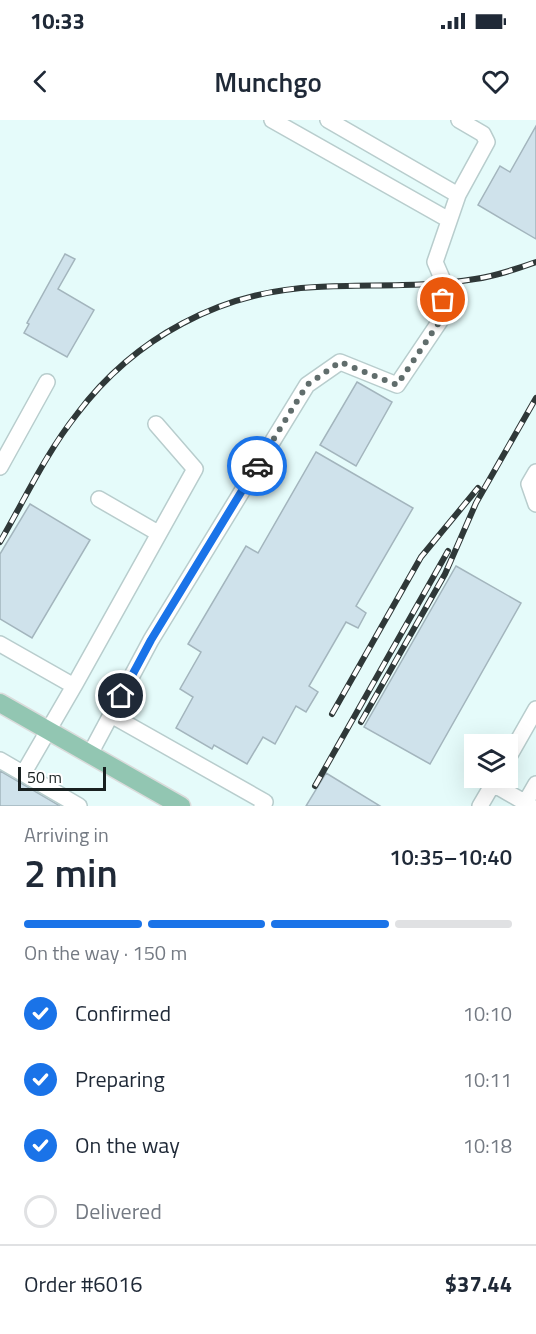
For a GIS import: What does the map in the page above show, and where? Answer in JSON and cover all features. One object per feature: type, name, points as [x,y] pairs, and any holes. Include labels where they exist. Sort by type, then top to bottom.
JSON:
[{"type":"main road","points":[[0,703],[181,806]]},
{"type":"street","points":[[272,120],[449,220]]},
{"type":"street","points":[[328,120],[458,195]]},
{"type":"street","points":[[90,754],[151,640],[307,385],[340,362],[397,385],[442,318],[444,283],[435,262],[458,195],[487,142],[483,134],[459,120]]},
{"type":"street","points":[[0,467],[47,382]]},
{"type":"street","points":[[23,774],[195,469],[156,424]]},
{"type":"street","points":[[536,472],[529,484],[536,504]]},
{"type":"street","points":[[99,499],[158,533]]},
{"type":"street","points":[[0,644],[74,686]]},
{"type":"street","points":[[518,741],[536,709]]},
{"type":"street","points":[[111,715],[265,802],[262,806]]},
{"type":"street","points":[[0,760],[80,806]]},
{"type":"street","points":[[506,788],[528,804],[536,784]]},
{"type":"street","points":[[480,806],[490,788]]},
{"type":"building","points":[[536,126],[536,239],[478,205],[500,166],[510,172]]},
{"type":"building","points":[[65,254],[75,259],[58,289],[94,310],[67,357],[24,333],[29,324],[27,323]]},
{"type":"building","points":[[357,382],[392,402],[356,466],[320,445]]},
{"type":"building","points":[[316,452],[413,508],[356,606],[366,613],[358,628],[346,622],[309,686],[318,692],[306,712],[296,706],[275,744],[263,737],[247,764],[214,745],[212,749],[176,728],[193,697],[180,689],[201,652],[188,644],[246,546],[258,553]]},
{"type":"building","points":[[30,504],[90,540],[32,638],[0,619],[0,554]]},
{"type":"building","points":[[456,566],[521,603],[430,764],[364,727]]},
{"type":"building","points":[[0,771],[60,806],[0,806]]},
{"type":"building","points":[[326,773],[380,806],[306,806]]},
{"type":"railway","points":[[0,542],[46,460],[77,414],[125,363],[153,341],[182,324],[214,309],[281,290],[455,282],[491,276],[536,262]]},
{"type":"railway","points":[[361,722],[445,574],[476,503],[536,398]]},
{"type":"railway","points":[[332,714],[421,557],[478,488]]},
{"type":"railway","points":[[315,786],[448,551]]},
{"type":"way so far","points":[[257,466],[307,385],[340,362],[397,385],[442,318],[443,300]]},
{"type":"route","points":[[121,696],[151,640],[257,466]]}]
